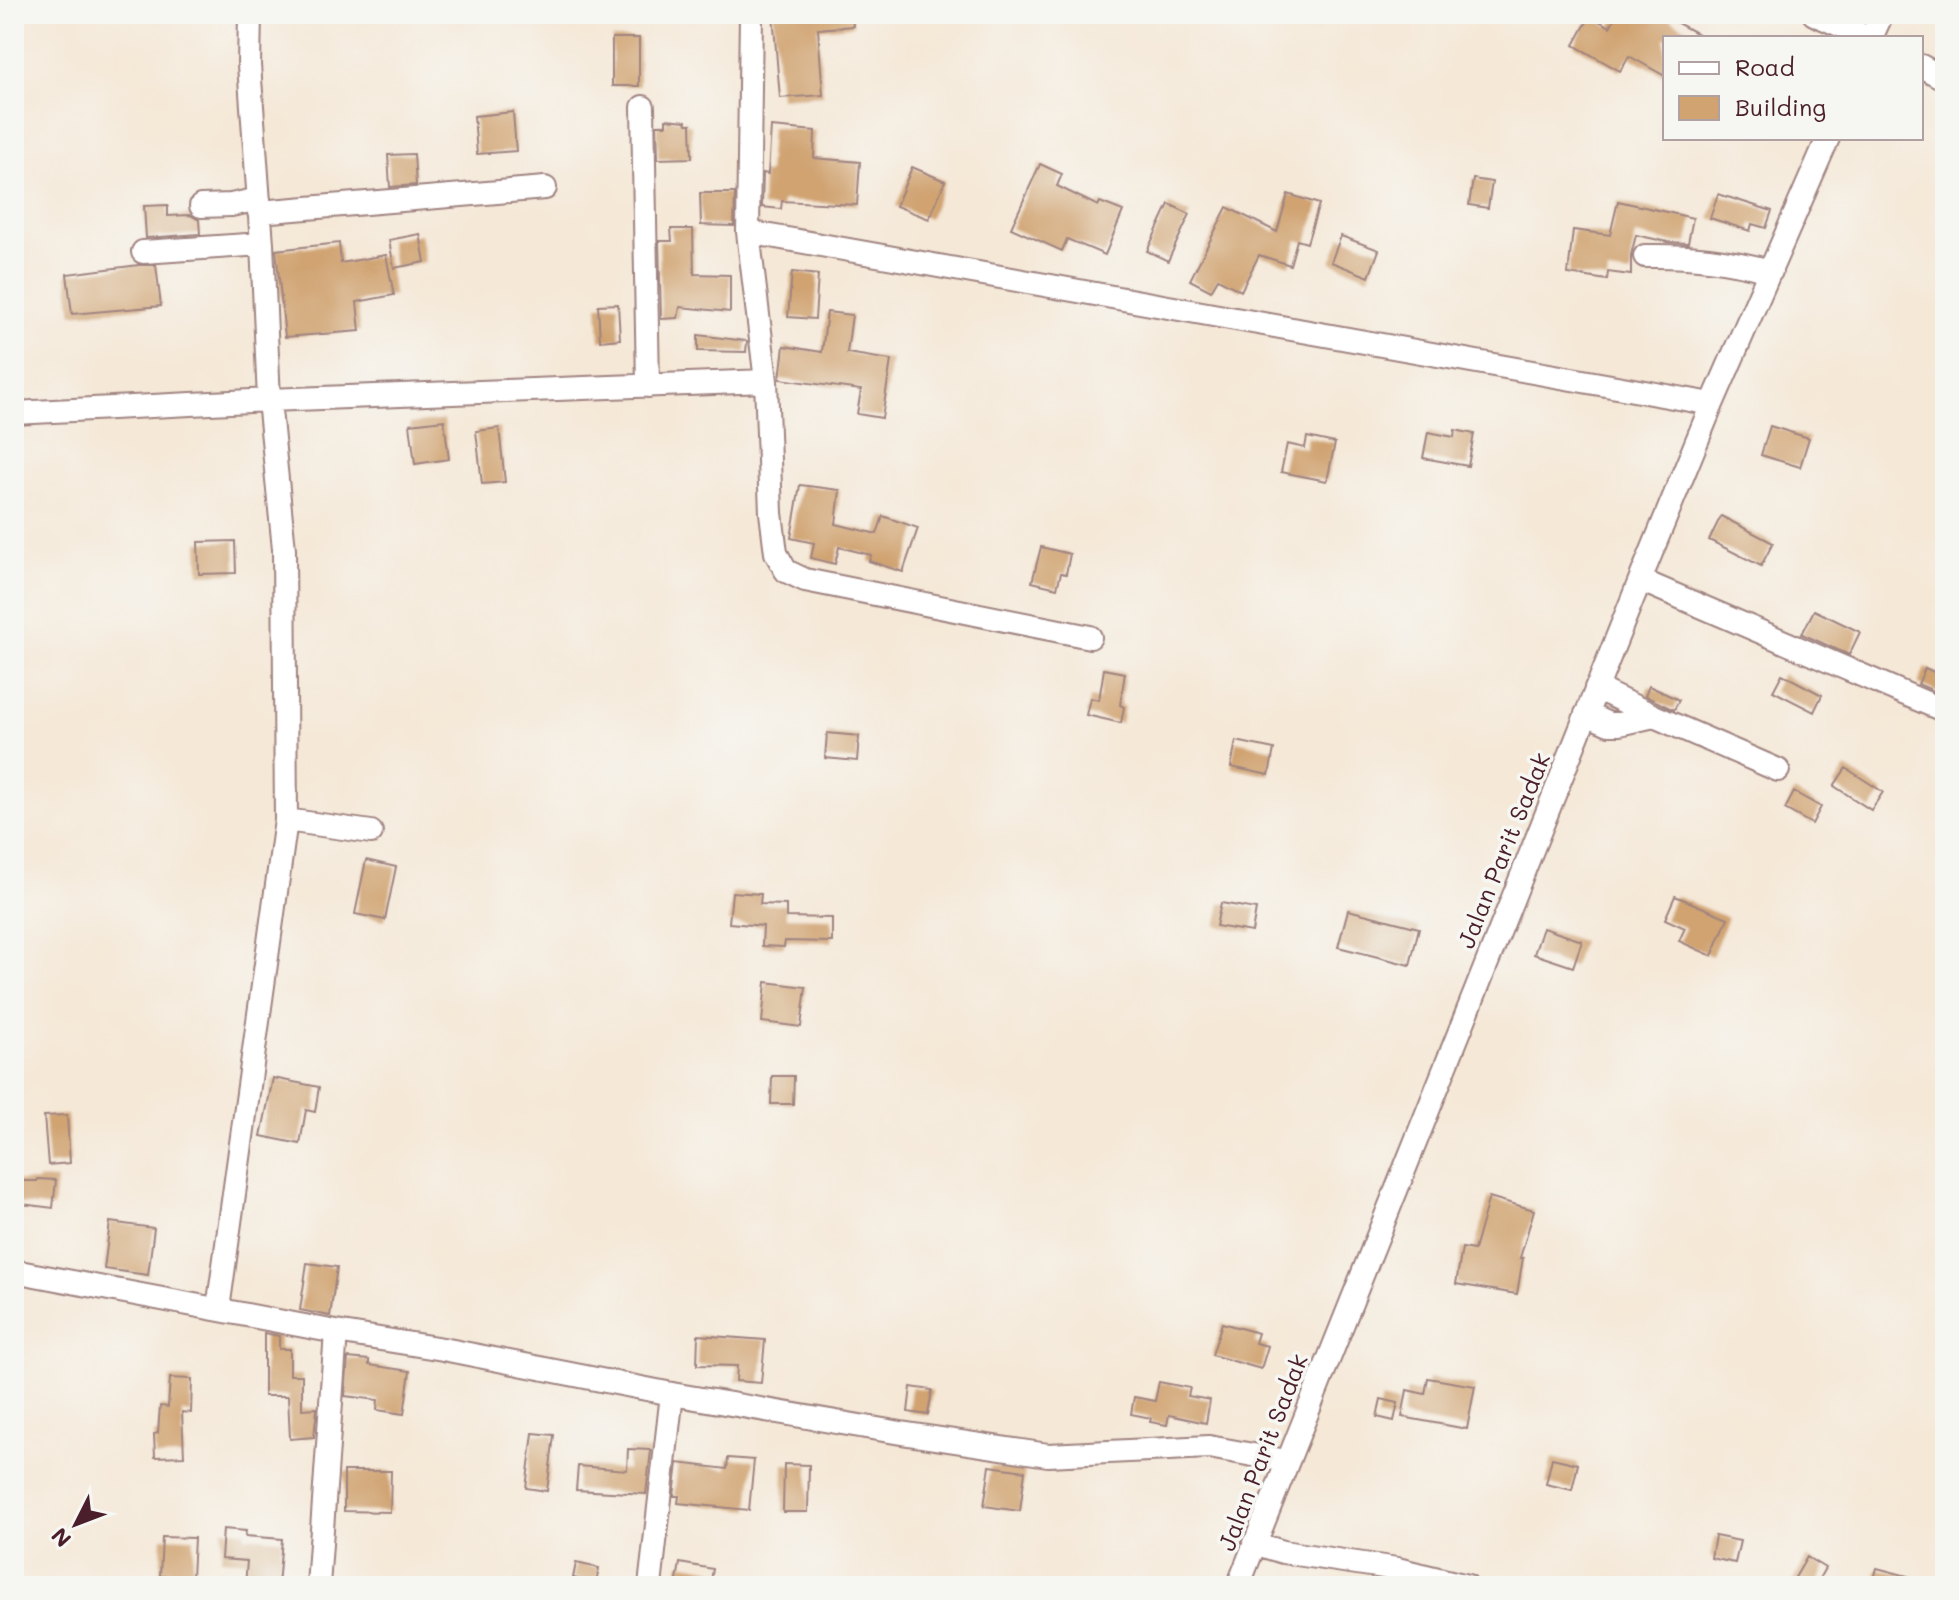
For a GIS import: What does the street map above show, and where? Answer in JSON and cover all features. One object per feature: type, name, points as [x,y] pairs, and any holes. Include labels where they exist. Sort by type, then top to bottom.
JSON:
[{"type":"street","points":[[218,1309],[286,820],[284,549],[269,400],[249,65],[250,14]]},
{"type":"street","points":[[751,14],[748,232],[766,381],[771,513],[776,553],[786,571],[805,580],[1090,637]]},
{"type":"street","points":[[1814,14],[1865,36]]},
{"type":"street","points":[[1871,36],[1882,14]]},
{"type":"street","points":[[1923,67],[1945,79]]},
{"type":"street","points":[[643,107],[648,386]]},
{"type":"street","name":"Jalan Parit Sadak","points":[[1238,1586],[1268,1548],[1286,1461],[1712,404],[1827,140]]},
{"type":"street","points":[[201,206],[259,206],[545,188]]},
{"type":"street","points":[[748,232],[1712,404]]},
{"type":"street","points":[[143,252],[262,244]]},
{"type":"street","points":[[1645,256],[1685,255],[1722,259],[1771,271]]},
{"type":"street","points":[[14,413],[766,381]]},
{"type":"street","points":[[1640,580],[1945,711]]},
{"type":"street","points":[[1596,688],[1778,770]]},
{"type":"street","points":[[1586,714],[1609,724],[1654,716]]},
{"type":"street","points":[[286,820],[371,832]]},
{"type":"street","points":[[14,1271],[672,1394],[1048,1455],[1209,1447],[1286,1461]]},
{"type":"street","points":[[318,1586],[336,1332]]},
{"type":"street","points":[[650,1586],[672,1394]]},
{"type":"street","points":[[1268,1548],[1397,1569],[1467,1586]]},
{"type":"building","points":[[773,14],[852,14],[853,26],[818,29],[823,95],[780,98]]},
{"type":"building","points":[[1617,14],[1661,14],[1701,36],[1663,36],[1663,75],[1629,56],[1620,71],[1574,45],[1590,16],[1610,27]]},
{"type":"building","points":[[612,38],[639,38],[639,86],[612,86]]},
{"type":"building","points":[[513,112],[516,151],[477,154],[474,116]]},
{"type":"building","points":[[666,119],[691,124],[692,158],[658,159],[657,125],[666,125]]},
{"type":"building","points":[[771,127],[815,131],[814,158],[860,162],[857,205],[782,201],[781,209],[762,207],[763,173],[768,174]]},
{"type":"building","points":[[414,154],[416,185],[390,187],[388,155]]},
{"type":"building","points":[[1040,164],[1062,174],[1057,186],[1098,206],[1100,202],[1123,211],[1105,255],[1067,239],[1062,251],[1011,228]]},
{"type":"building","points":[[912,167],[945,181],[929,219],[896,206]]},
{"type":"building","points":[[1473,179],[1492,182],[1488,208],[1469,205]]},
{"type":"building","points":[[700,193],[735,193],[734,226],[701,225]]},
{"type":"building","points":[[1288,194],[1319,204],[1307,243],[1297,240],[1290,265],[1259,255],[1241,291],[1218,279],[1211,291],[1190,280],[1227,207],[1277,232]]},
{"type":"building","points":[[1718,194],[1772,211],[1766,228],[1752,224],[1750,231],[1710,218]]},
{"type":"building","points":[[1618,201],[1693,218],[1688,243],[1636,235],[1631,255],[1631,275],[1608,272],[1607,280],[1568,274],[1573,230],[1610,235]]},
{"type":"building","points":[[1169,204],[1190,214],[1168,261],[1147,251]]},
{"type":"building","points":[[168,205],[168,216],[190,215],[199,220],[200,234],[146,238],[144,206]]},
{"type":"building","points":[[671,229],[693,229],[694,274],[730,275],[730,312],[680,307],[678,318],[661,319],[659,241],[672,241]]},
{"type":"building","points":[[420,234],[425,262],[394,268],[389,240]]},
{"type":"building","points":[[1341,236],[1379,250],[1369,277],[1331,262]]},
{"type":"building","points":[[339,243],[341,263],[386,255],[394,295],[357,302],[360,331],[285,337],[276,250]]},
{"type":"building","points":[[156,265],[161,306],[72,314],[67,274]]},
{"type":"building","points":[[792,272],[818,275],[815,319],[788,317]]},
{"type":"building","points":[[618,304],[620,339],[600,341],[598,305]]},
{"type":"building","points":[[827,312],[852,315],[847,353],[891,360],[882,418],[857,414],[861,390],[780,379],[784,346],[822,352]]},
{"type":"building","points":[[698,335],[747,341],[746,352],[698,351]]},
{"type":"building","points":[[444,420],[449,459],[415,464],[410,424]]},
{"type":"building","points":[[1770,426],[1809,438],[1800,467],[1761,455]]},
{"type":"building","points":[[499,428],[505,482],[482,484],[476,431]]},
{"type":"building","points":[[1455,430],[1474,434],[1468,466],[1423,458],[1428,432],[1454,437]]},
{"type":"building","points":[[1307,437],[1335,443],[1327,481],[1281,472],[1287,444],[1305,448]]},
{"type":"building","points":[[800,485],[840,490],[836,524],[877,534],[883,516],[918,528],[903,572],[869,561],[871,555],[839,547],[835,564],[811,558],[814,543],[791,538]]},
{"type":"building","points":[[1721,516],[1773,543],[1761,566],[1709,540]]},
{"type":"building","points":[[235,541],[236,573],[199,574],[198,542]]},
{"type":"building","points":[[1041,547],[1070,554],[1066,574],[1061,573],[1057,588],[1032,582]]},
{"type":"building","points":[[1814,610],[1860,632],[1849,655],[1802,634]]},
{"type":"building","points":[[1925,668],[1945,677],[1945,696],[1918,684]]},
{"type":"building","points":[[1104,669],[1125,673],[1120,705],[1124,707],[1121,723],[1086,715],[1090,698],[1099,700]]},
{"type":"building","points":[[1782,674],[1822,695],[1814,712],[1773,691]]},
{"type":"building","points":[[1649,686],[1679,700],[1674,710],[1645,696]]},
{"type":"building","points":[[827,733],[859,736],[857,761],[825,758]]},
{"type":"building","points":[[1236,741],[1274,749],[1269,775],[1231,767]]},
{"type":"building","points":[[1846,768],[1883,792],[1871,810],[1834,786]]},
{"type":"building","points":[[1794,792],[1821,807],[1812,824],[1785,809]]},
{"type":"building","points":[[366,860],[396,867],[385,920],[355,914]]},
{"type":"building","points":[[732,892],[761,894],[760,904],[786,905],[786,917],[832,918],[832,942],[785,941],[784,947],[762,946],[763,926],[729,923]]},
{"type":"building","points":[[1675,896],[1728,918],[1712,956],[1679,941],[1685,928],[1665,919]]},
{"type":"building","points":[[1221,903],[1256,909],[1252,932],[1216,926]]},
{"type":"building","points":[[1348,910],[1419,928],[1410,965],[1338,947]]},
{"type":"building","points":[[1543,928],[1582,941],[1573,967],[1534,954]]},
{"type":"building","points":[[766,982],[806,987],[801,1027],[762,1022]]},
{"type":"building","points":[[772,1076],[794,1076],[793,1104],[771,1104]]},
{"type":"building","points":[[273,1078],[319,1087],[315,1112],[306,1110],[300,1144],[261,1136]]},
{"type":"building","points":[[67,1115],[70,1163],[48,1165],[44,1116]]},
{"type":"building","points":[[56,1180],[53,1208],[14,1203],[14,1181]]},
{"type":"building","points":[[1489,1197],[1534,1210],[1520,1258],[1523,1258],[1517,1294],[1456,1284],[1462,1248],[1474,1250]]},
{"type":"building","points":[[110,1222],[154,1228],[148,1275],[104,1269]]},
{"type":"building","points":[[307,1263],[337,1267],[330,1316],[300,1310]]},
{"type":"building","points":[[1222,1323],[1258,1333],[1255,1343],[1268,1346],[1261,1369],[1212,1355]]},
{"type":"building","points":[[264,1333],[279,1336],[279,1349],[290,1349],[290,1375],[302,1375],[302,1409],[317,1408],[314,1437],[290,1439],[288,1396],[264,1396]]},
{"type":"building","points":[[698,1335],[765,1340],[761,1383],[736,1381],[737,1366],[697,1365]]},
{"type":"building","points":[[348,1358],[369,1360],[369,1365],[410,1371],[404,1414],[377,1410],[378,1400],[345,1396]]},
{"type":"building","points":[[170,1378],[192,1379],[191,1413],[182,1412],[184,1456],[155,1457],[154,1434],[158,1433],[160,1406],[168,1407]]},
{"type":"building","points":[[1428,1378],[1475,1386],[1467,1429],[1402,1417],[1407,1390],[1425,1394]]},
{"type":"building","points":[[1159,1382],[1190,1388],[1188,1396],[1210,1400],[1206,1423],[1169,1415],[1167,1425],[1131,1414],[1134,1397],[1155,1401]]},
{"type":"building","points":[[911,1387],[932,1390],[928,1415],[908,1412]]},
{"type":"building","points":[[1381,1399],[1398,1403],[1394,1421],[1377,1417]]},
{"type":"building","points":[[533,1433],[554,1435],[547,1491],[526,1488]]},
{"type":"building","points":[[628,1449],[651,1450],[646,1494],[576,1490],[578,1466],[627,1470]]},
{"type":"building","points":[[728,1458],[754,1460],[749,1510],[678,1503],[679,1496],[674,1496],[678,1463],[727,1469]]},
{"type":"building","points":[[1552,1458],[1578,1464],[1572,1490],[1546,1484]]},
{"type":"building","points":[[784,1464],[809,1465],[808,1512],[783,1512]]},
{"type":"building","points":[[990,1466],[1025,1471],[1020,1511],[984,1506]]},
{"type":"building","points":[[344,1471],[391,1471],[390,1512],[344,1511]]},
{"type":"building","points":[[223,1529],[246,1531],[245,1536],[282,1539],[278,1586],[245,1586],[247,1561],[221,1559]]},
{"type":"building","points":[[1715,1536],[1740,1541],[1735,1563],[1711,1558]]},
{"type":"building","points":[[162,1537],[194,1538],[192,1577],[160,1576]]},
{"type":"building","points":[[1807,1557],[1825,1568],[1815,1586],[1790,1586]]},
{"type":"building","points":[[576,1563],[599,1568],[596,1583],[573,1578]]},
{"type":"building","points":[[680,1563],[713,1569],[710,1586],[676,1586]]},
{"type":"building","points":[[1877,1568],[1926,1581],[1925,1586],[1872,1586]]}]
